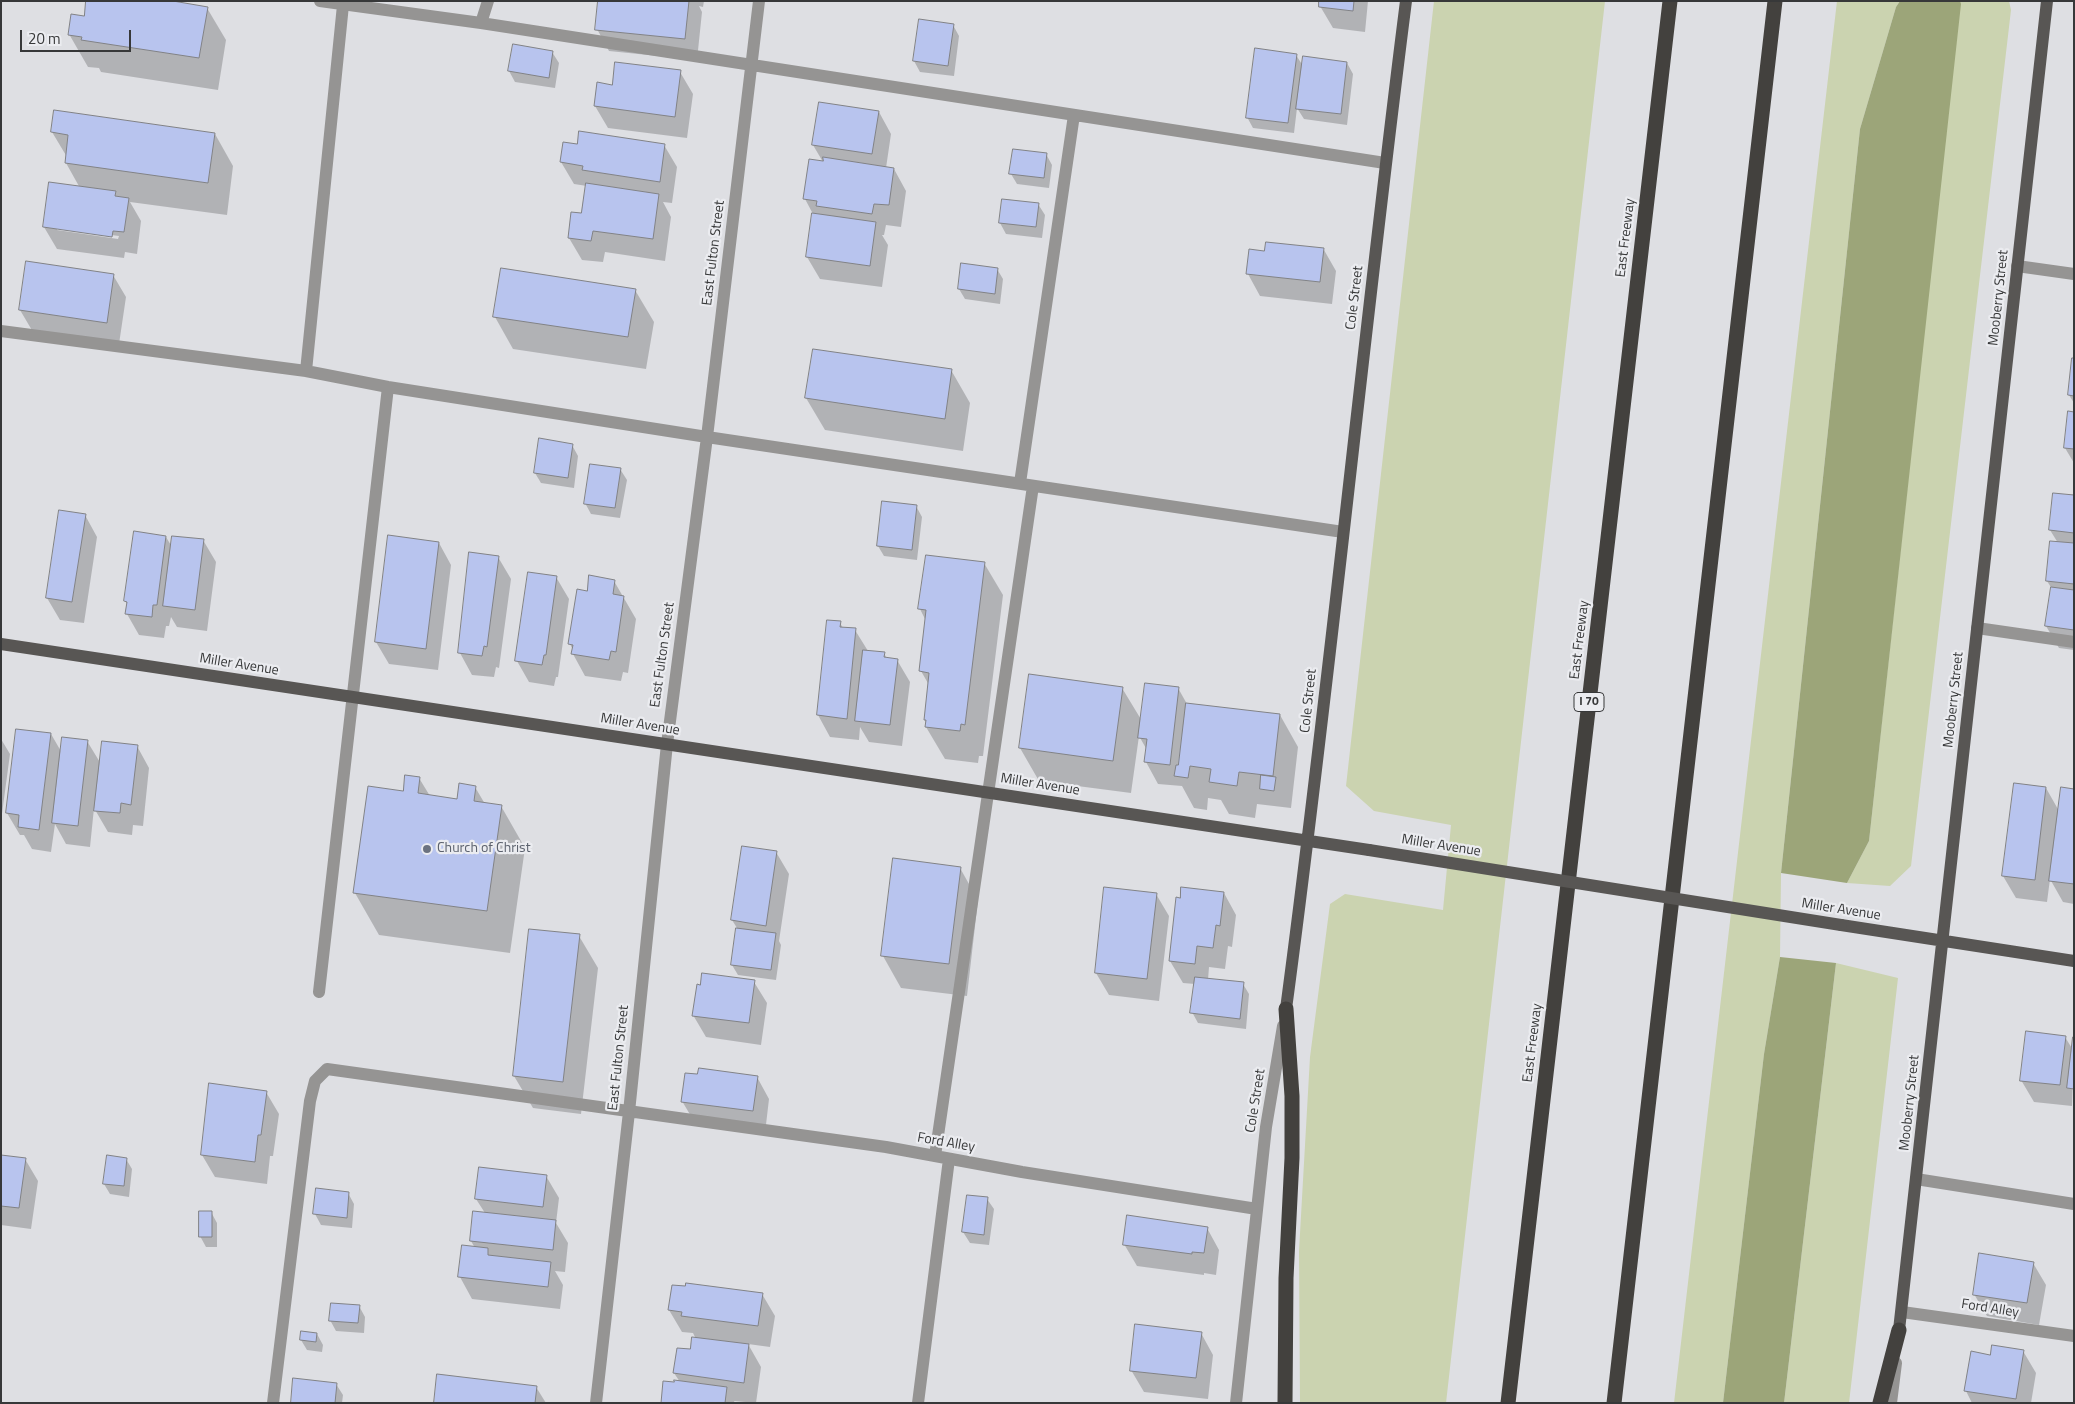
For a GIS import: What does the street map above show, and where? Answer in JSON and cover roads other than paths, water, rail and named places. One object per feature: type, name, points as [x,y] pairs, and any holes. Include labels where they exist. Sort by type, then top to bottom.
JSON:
[{"type":"highway","name":"East Freeway","points":[[1508,1403],[1670,1]]},
{"type":"highway","points":[[1614,1403],[1775,1]]},
{"type":"highway","points":[[1285,1403],[1286,1278],[1292,1158],[1292,1096],[1286,1009]]},
{"type":"highway","points":[[1880,1403],[1899,1330]]},
{"type":"main road","name":"Cole Street","points":[[1286,1009],[1308,840],[1385,163],[1406,1]]},
{"type":"main road","name":"Mooberry Street","points":[[1899,1330],[2047,1]]},
{"type":"main road","name":"Miller Avenue","points":[[1,644],[1308,840],[2074,961]]},
{"type":"street","points":[[320,1],[481,23],[1385,163]]},
{"type":"street","points":[[481,23],[488,1]]},
{"type":"street","name":"East Fulton Street","points":[[596,1403],[629,1112],[667,744],[707,437],[759,1]]},
{"type":"street","points":[[306,371],[343,4]]},
{"type":"street","points":[[1020,483],[1074,115]]},
{"type":"street","points":[[2017,266],[2074,274]]},
{"type":"street","points":[[1,331],[306,371],[388,387],[707,437],[1343,532]]},
{"type":"street","points":[[319,992],[388,387]]},
{"type":"street","points":[[935,1156],[1033,486]]},
{"type":"street","points":[[1978,628],[2074,642]]},
{"type":"street","name":"Cole Street","points":[[1236,1403],[1266,1126],[1286,1009]]},
{"type":"street","name":"Ford Alley","points":[[273,1403],[310,1101],[314,1081],[327,1069],[876,1146],[1257,1210]]},
{"type":"street","points":[[918,1403],[949,1159]]},
{"type":"street","points":[[1916,1179],[2074,1204]]},
{"type":"street","name":"Ford Alley","points":[[1902,1312],[2074,1336]]},
{"type":"street","name":"Mooberry Street","points":[[1891,1403],[1899,1330]]},
{"type":"place","name":"Church of Christ","points":[[427,849]]}]
